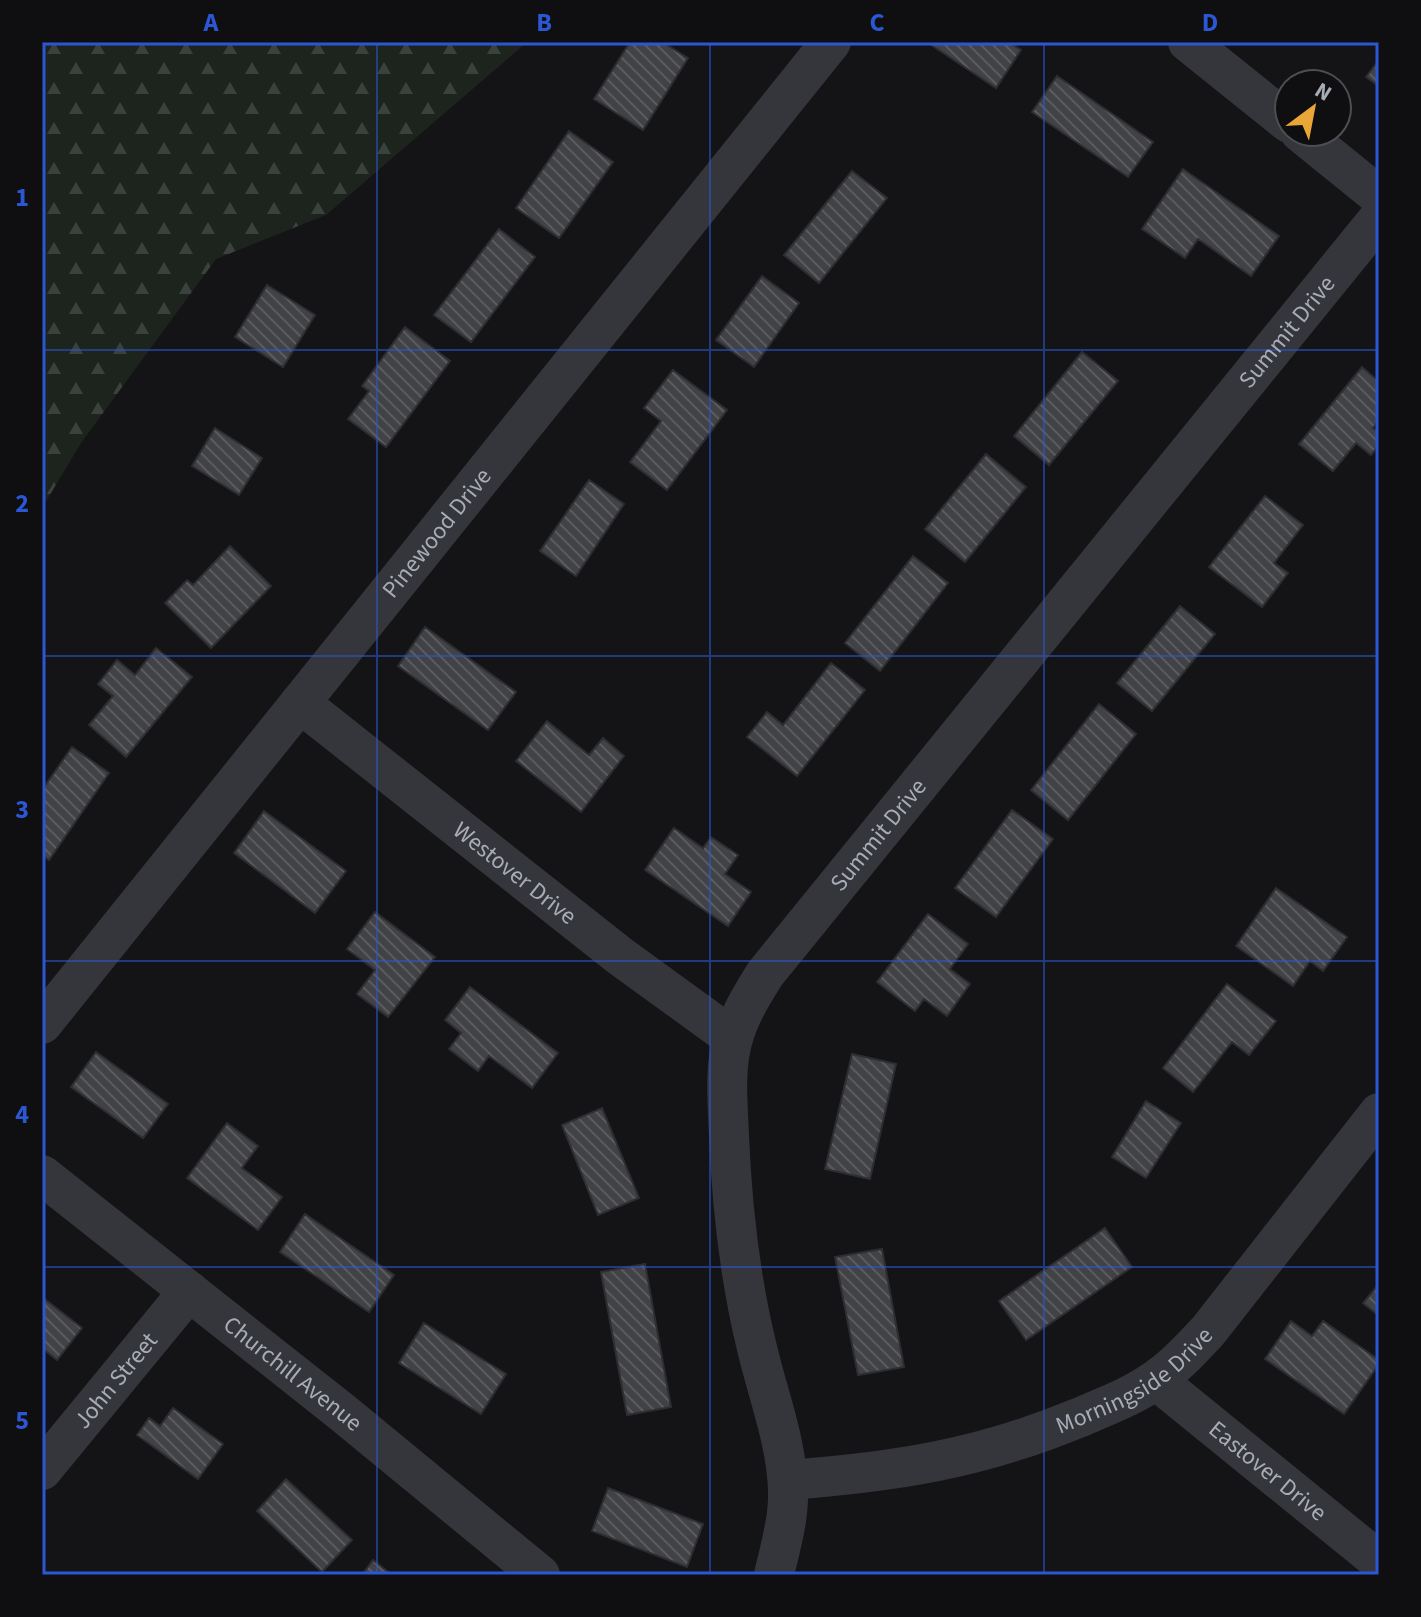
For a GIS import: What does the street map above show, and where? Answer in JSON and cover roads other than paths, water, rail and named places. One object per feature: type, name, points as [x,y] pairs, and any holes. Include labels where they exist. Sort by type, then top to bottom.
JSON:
[{"type":"street","name":"Pinewood Drive","points":[[42,1024],[831,42]]},
{"type":"street","points":[[1188,42],[1273,110]]},
{"type":"street","points":[[1320,148],[1379,196]]},
{"type":"street","name":"Summit Drive","points":[[774,1575],[786,1521],[788,1480],[756,1345],[741,1262],[731,1178],[727,1079],[733,1038],[746,1004],[765,974],[1379,218]]},
{"type":"street","name":"Westover Drive","points":[[300,703],[620,956],[733,1038]]},
{"type":"street","name":"Morningside Drive","points":[[788,1480],[871,1474],[953,1460],[1033,1436],[1122,1399],[1156,1380],[1183,1358],[1208,1331],[1379,1113]]},
{"type":"street","name":"Churchill Avenue","points":[[42,1175],[540,1575]]},
{"type":"street","name":"John Street","points":[[42,1470],[189,1291]]},
{"type":"street","name":"Eastover Drive","points":[[1156,1380],[1379,1561]]}]
